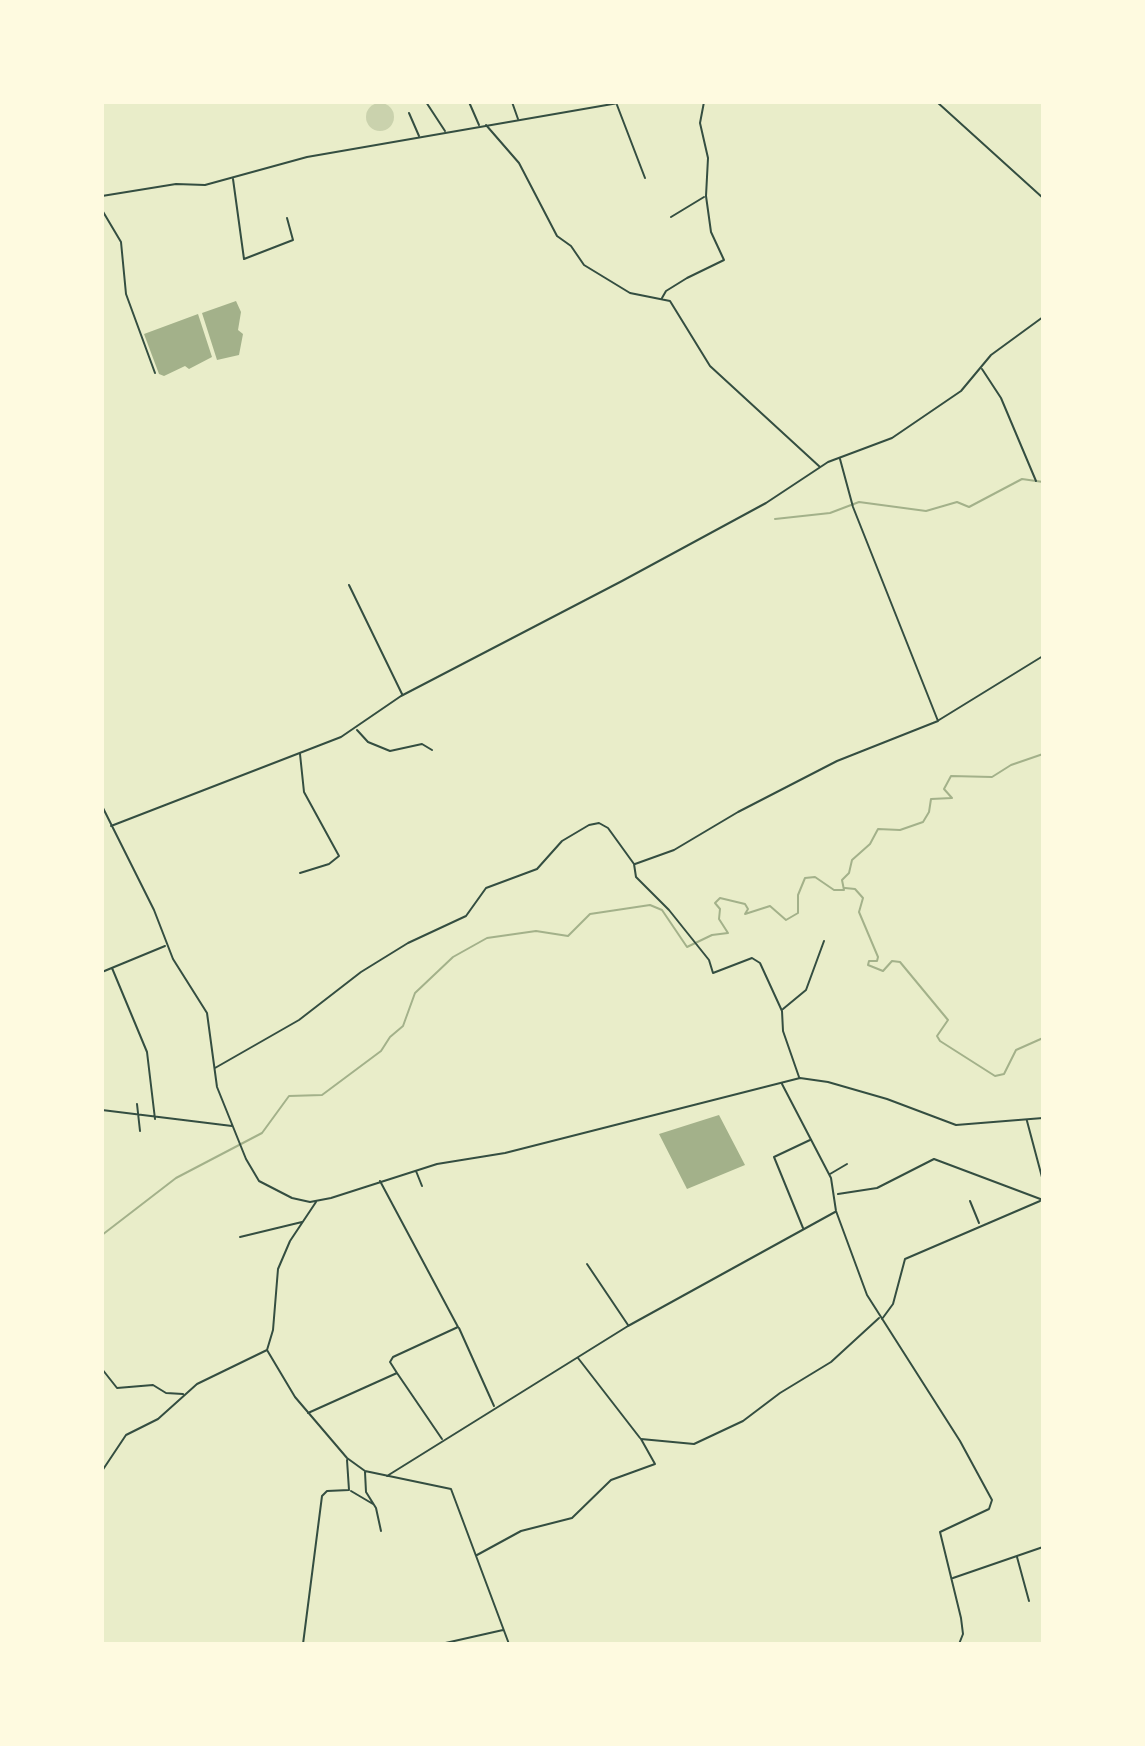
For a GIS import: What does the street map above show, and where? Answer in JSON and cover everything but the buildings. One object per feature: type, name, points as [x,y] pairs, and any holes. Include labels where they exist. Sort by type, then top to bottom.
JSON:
[{"type":"street","points":[[426,102],[445,131]]},
{"type":"street","points":[[469,102],[479,125]]},
{"type":"street","points":[[512,102],[518,119]]},
{"type":"street","points":[[102,196],[176,184],[205,185],[307,157],[624,102]]},
{"type":"street","points":[[662,298],[666,291],[687,278],[724,260],[711,232],[706,196],[708,158],[700,123],[704,102]]},
{"type":"street","points":[[937,102],[1043,198]]},
{"type":"street","points":[[617,103],[645,178]]},
{"type":"street","points":[[409,113],[419,136]]},
{"type":"street","points":[[486,125],[519,163],[549,222],[584,265],[630,293],[670,301],[710,366],[820,468]]},
{"type":"street","points":[[233,178],[244,259],[293,240],[287,218]]},
{"type":"street","points":[[671,217],[706,196]]},
{"type":"street","points":[[102,210],[121,242],[126,294],[155,373]]},
{"type":"street","points":[[111,826],[356,729],[402,695],[766,503],[820,468],[892,438],[961,391],[995,352],[1043,317]]},
{"type":"street","points":[[981,368],[1001,398],[1036,481]]},
{"type":"street","points":[[840,459],[852,505],[938,721]]},
{"type":"street","points":[[349,585],[402,695]]},
{"type":"street","points":[[634,864],[674,850],[738,812],[837,761],[935,725],[1043,656]]},
{"type":"street","points":[[356,729],[368,742],[390,751],[422,744],[432,750]]},
{"type":"street","points":[[300,753],[304,792],[339,856],[329,864],[300,873]]},
{"type":"street","points":[[102,806],[154,910],[166,945],[207,1013],[214,1068],[242,1147],[259,1181],[292,1198],[316,1202],[415,1170],[505,1153],[800,1078],[887,1099],[956,1125],[1043,1118]]},
{"type":"street","points":[[214,1068],[299,1020],[361,972],[408,943],[466,916],[486,888],[537,869],[562,841],[589,825],[599,823],[608,828],[634,864],[636,877],[669,910],[709,960],[713,973],[755,959],[782,1011],[783,1031],[800,1078]]},
{"type":"street","points":[[782,1011],[806,990],[824,941]]},
{"type":"street","points":[[102,972],[166,945]]},
{"type":"street","points":[[112,968],[147,1052],[155,1119]]},
{"type":"street","points":[[781,1082],[829,1175],[836,1195],[836,1211],[855,1266],[880,1319],[960,1441],[992,1500],[989,1509],[940,1532],[963,1634],[959,1644]]},
{"type":"street","points":[[137,1104],[140,1131]]},
{"type":"street","points":[[102,1110],[155,1119],[233,1126]]},
{"type":"street","points":[[1027,1121],[1043,1181]]},
{"type":"street","points":[[803,1228],[774,1157],[811,1139]]},
{"type":"street","points":[[836,1195],[877,1188],[934,1159],[1043,1200]]},
{"type":"street","points":[[829,1175],[847,1164]]},
{"type":"street","points":[[415,1170],[422,1186]]},
{"type":"street","points":[[380,1180],[458,1327],[495,1408]]},
{"type":"street","points":[[641,1439],[694,1444],[726,1431],[819,1371],[880,1319],[893,1304],[905,1259],[979,1224],[1043,1200]]},
{"type":"street","points":[[970,1201],[979,1224]]},
{"type":"street","points":[[102,1471],[126,1435],[158,1419],[184,1394],[267,1350],[273,1330],[278,1269],[316,1202]]},
{"type":"street","points":[[387,1476],[628,1326],[836,1211]]},
{"type":"street","points":[[240,1237],[302,1222]]},
{"type":"street","points":[[587,1264],[628,1326]]},
{"type":"street","points":[[443,1440],[397,1373],[391,1359],[458,1327]]},
{"type":"street","points":[[267,1350],[307,1413],[332,1437],[347,1458],[365,1471],[451,1489],[509,1644]]},
{"type":"street","points":[[477,1555],[521,1531],[572,1518],[611,1480],[655,1464],[641,1439],[577,1357]]},
{"type":"street","points":[[102,1369],[115,1388],[153,1385],[166,1393],[184,1394]]},
{"type":"street","points":[[307,1413],[397,1373]]},
{"type":"street","points":[[347,1458],[349,1490]]},
{"type":"street","points":[[365,1471],[366,1492],[385,1527]]},
{"type":"street","points":[[303,1644],[322,1496],[327,1491],[349,1490],[365,1497],[376,1508]]},
{"type":"street","points":[[381,1531],[382,1524]]},
{"type":"street","points":[[951,1578],[1043,1547]]},
{"type":"street","points":[[1016,1556],[1029,1601]]},
{"type":"street","points":[[441,1644],[504,1629]]},
{"type":"shaded area","points":[[380,103],[390,107],[394,117],[390,127],[380,131],[370,127],[366,117],[370,107]]},
{"type":"shaded area","points":[[236,301],[241,312],[238,330],[243,334],[239,355],[217,360],[202,313]]},
{"type":"shaded area","points":[[198,314],[212,357],[189,369],[185,366],[164,376],[159,374],[144,334]]},
{"type":"shaded area","points":[[719,1115],[745,1165],[687,1189],[659,1134]]},
{"type":"waterway","points":[[775,519],[830,513],[859,502],[926,511],[957,502],[969,507],[1022,479],[1043,482]]},
{"type":"waterway","points":[[102,1235],[176,1178],[262,1133],[289,1096],[322,1095],[381,1051],[390,1037],[403,1026],[415,993],[453,957],[487,938],[536,931],[568,936],[590,914],[650,905],[662,910],[687,947],[712,935],[728,933],[719,919],[720,909],[715,903],[720,898],[745,904],[748,909],[745,914],[770,906],[786,920],[798,913],[798,895],[805,878],[815,877],[834,890],[844,890],[842,880],[849,873],[852,860],[870,844],[878,829],[900,830],[923,822],[931,799],[952,798],[944,789],[951,776],[992,777],[1011,765],[1043,754]]},
{"type":"waterway","points":[[845,888],[855,889],[863,898],[859,912],[878,957],[877,961],[869,961],[868,965],[883,971],[892,961],[900,962],[948,1020],[937,1036],[940,1041],[995,1076],[1004,1074],[1016,1050],[1043,1038]]}]
